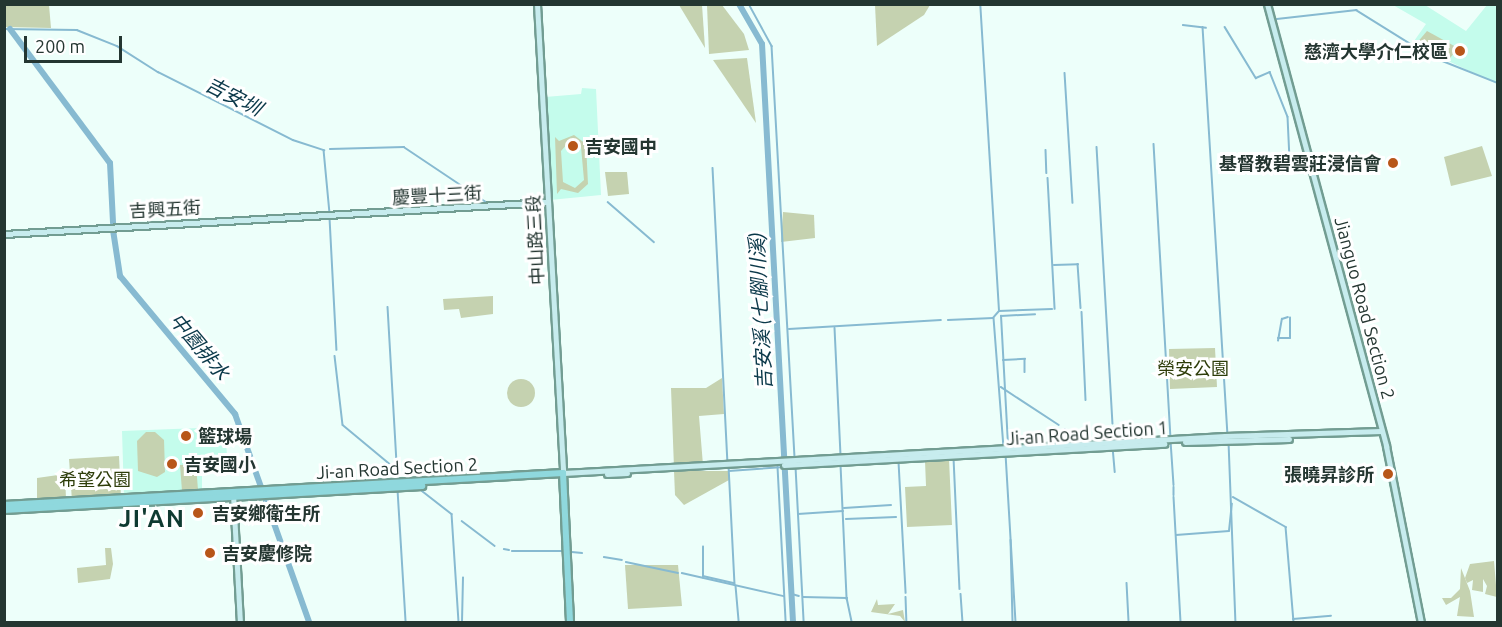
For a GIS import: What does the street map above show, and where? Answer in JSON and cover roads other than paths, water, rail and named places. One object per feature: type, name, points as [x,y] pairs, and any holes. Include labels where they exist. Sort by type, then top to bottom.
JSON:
[{"type":"main road","name":"Ji-an Road Section 2","points":[[234,495],[563,475]]},
{"type":"main road","points":[[563,475],[570,622]]},
{"type":"main road","points":[[4,505],[234,495]]},
{"type":"main road","points":[[4,510],[234,495]]},
{"type":"street","name":"中山路三段","points":[[537,4],[563,475]]},
{"type":"street","name":"Jianguo Road Section 2","points":[[1267,4],[1382,433],[1421,622]]},
{"type":"street","name":"慶豐十三街","points":[[328,214],[548,202]]},
{"type":"street","name":"吉興五街","points":[[4,234],[328,214]]},
{"type":"street","name":"Ji-an Road Section 1","points":[[563,475],[1225,436],[1382,433]]},
{"type":"street","points":[[234,495],[240,622]]},
{"type":"waterway","name":"吉安溪 (七腳川溪)","points":[[739,4],[762,44],[793,622]]},
{"type":"waterway","points":[[749,4],[772,46],[795,457]]},
{"type":"waterway","points":[[948,320],[993,318],[999,311],[980,4]]},
{"type":"waterway","points":[[1277,19],[1356,10],[1430,56],[1498,83]]},
{"type":"waterway","points":[[1183,25],[1206,28]]},
{"type":"waterway","points":[[1203,27],[1228,434]]},
{"type":"waterway","points":[[1225,27],[1256,78],[1270,72],[1288,117],[1290,160]]},
{"type":"waterway","name":"吉安圳","points":[[4,29],[77,30],[117,46],[158,72],[293,140],[324,150],[330,213]]},
{"type":"waterway","name":"中園排水","points":[[10,29],[110,163],[113,223]]},
{"type":"waterway","points":[[1065,73],[1073,203]]},
{"type":"waterway","points":[[1154,144],[1171,436]]},
{"type":"waterway","points":[[330,149],[404,147],[489,204]]},
{"type":"waterway","points":[[1097,147],[1113,424]]},
{"type":"waterway","points":[[1046,150],[1047,173]]},
{"type":"waterway","points":[[713,168],[728,461]]},
{"type":"waterway","points":[[1048,178],[1055,309]]},
{"type":"waterway","points":[[608,202],[654,242]]},
{"type":"waterway","points":[[330,218],[337,350]]},
{"type":"waterway","name":"中園排水","points":[[113,230],[120,276],[235,414],[261,487]]},
{"type":"waterway","points":[[1054,265],[1078,264],[1081,308]]},
{"type":"waterway","points":[[388,307],[398,480]]},
{"type":"waterway","points":[[999,311],[1052,309]]},
{"type":"waterway","points":[[1082,312],[1086,400]]},
{"type":"waterway","points":[[1008,445],[1001,316],[1035,314]]},
{"type":"waterway","points":[[1278,341],[1282,319],[1288,317]]},
{"type":"waterway","points":[[994,318],[1004,447]]},
{"type":"waterway","points":[[1278,338],[1290,338],[1290,318]]},
{"type":"waterway","points":[[789,329],[941,320]]},
{"type":"waterway","points":[[835,328],[841,455]]},
{"type":"waterway","points":[[335,356],[343,425],[397,470]]},
{"type":"waterway","points":[[1003,360],[1025,359],[1025,372]]},
{"type":"waterway","points":[[1001,387],[1059,425]]},
{"type":"waterway","points":[[1113,440],[1114,428]]},
{"type":"waterway","points":[[1065,429],[1069,432]]},
{"type":"waterway","points":[[1171,441],[1174,485]]},
{"type":"waterway","points":[[1229,442],[1236,622]]},
{"type":"waterway","points":[[1113,447],[1115,472]]},
{"type":"waterway","points":[[1006,454],[1016,622]]},
{"type":"waterway","points":[[954,458],[960,589]]},
{"type":"waterway","points":[[899,462],[906,593]]},
{"type":"waterway","points":[[841,465],[847,599]]},
{"type":"waterway","points":[[729,466],[735,585]]},
{"type":"waterway","points":[[778,467],[786,622]]},
{"type":"waterway","points":[[729,471],[784,467]]},
{"type":"waterway","points":[[796,467],[804,622]]},
{"type":"waterway","points":[[1174,487],[1174,495]]},
{"type":"waterway","points":[[398,490],[406,622]]},
{"type":"waterway","points":[[421,490],[452,514],[459,622]]},
{"type":"waterway","points":[[1174,497],[1181,622]]},
{"type":"waterway","points":[[1233,497],[1286,527],[1294,622]]},
{"type":"waterway","name":"中園排水","points":[[266,501],[309,622]]},
{"type":"waterway","points":[[1176,535],[1229,531],[1232,504]]},
{"type":"waterway","points":[[844,508],[891,505]]},
{"type":"waterway","points":[[798,514],[843,511]]},
{"type":"waterway","points":[[846,519],[896,517]]},
{"type":"waterway","points":[[462,521],[495,546]]},
{"type":"waterway","points":[[1011,540],[1013,622]]},
{"type":"waterway","points":[[703,547],[703,578]]},
{"type":"waterway","points":[[504,549],[509,550]]},
{"type":"waterway","points":[[512,551],[562,551]]},
{"type":"waterway","points":[[572,552],[582,553]]},
{"type":"waterway","points":[[604,557],[622,560]]},
{"type":"waterway","points":[[626,562],[678,573]]},
{"type":"waterway","points":[[682,573],[783,596]]},
{"type":"waterway","points":[[703,576],[734,583]]},
{"type":"waterway","points":[[462,622],[463,578]]},
{"type":"waterway","points":[[1127,583],[1129,622]]},
{"type":"waterway","points":[[736,586],[739,622]]},
{"type":"waterway","name":"吉安溪 (七腳川溪)","points":[[792,594],[799,596]]},
{"type":"waterway","points":[[961,594],[963,622]]},
{"type":"waterway","points":[[803,597],[847,598],[852,622]]},
{"type":"waterway","points":[[906,597],[907,622]]},
{"type":"waterway","points":[[1293,619],[1331,616]]},
{"type":"place","name":"慈濟大學介仁校區","points":[[1460,51]]},
{"type":"place","name":"吉安國中","points":[[573,146]]},
{"type":"place","name":"基督教碧雲莊浸信會","points":[[1393,163]]},
{"type":"place","name":"籃球場","points":[[186,436]]},
{"type":"place","name":"吉安國小","points":[[172,464]]},
{"type":"place","name":"張曉昇診所","points":[[1388,474]]},
{"type":"place","name":"吉安鄉衛生所","points":[[198,513]]},
{"type":"place","name":"吉安慶修院","points":[[210,553]]},
{"type":"district","name":"JI'AN","points":[[152,519]]},
{"type":"park label","name":"榮安公園","points":[[1193,368]]},
{"type":"park label","name":"希望公園","points":[[95,479]]}]
